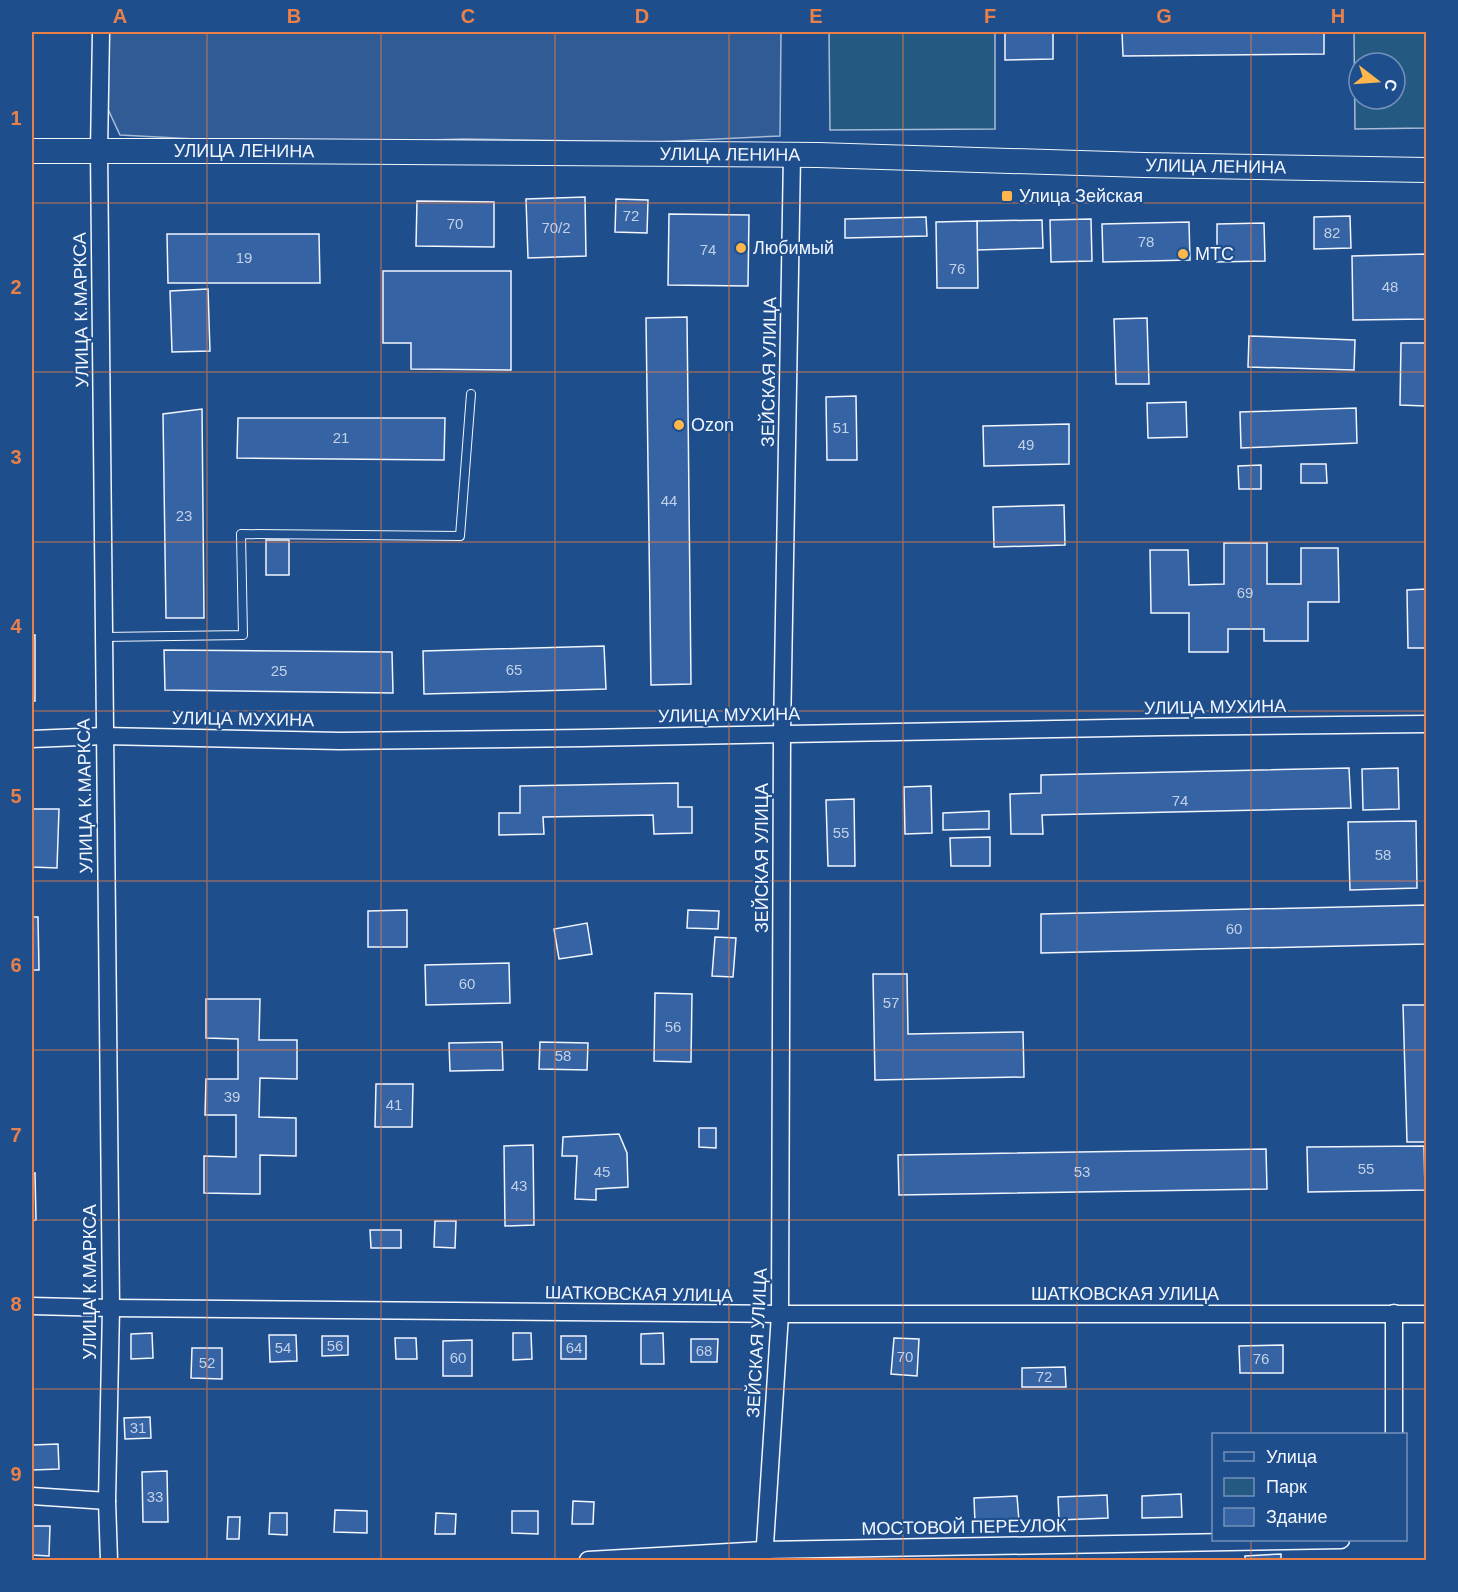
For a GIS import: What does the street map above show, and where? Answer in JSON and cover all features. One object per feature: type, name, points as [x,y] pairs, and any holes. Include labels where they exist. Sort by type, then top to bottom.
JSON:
[{"type":"main road","name":"УЛИЦА ЛЕНИНА","points":[[32,152],[792,155],[1138,165],[1426,170]]},
{"type":"street","name":"УЛИЦА К.МАРКСА","points":[[101,32],[99,151],[111,1308],[109,1560]]},
{"type":"street","name":"ЗЕЙСКАЯ УЛИЦА","points":[[764,1555],[780,1314],[782,733],[792,155]]},
{"type":"street","name":"УЛИЦА МУХИНА","points":[[32,739],[104,736],[340,741],[1426,724]]},
{"type":"street","name":"ШАТКОВСКАЯ УЛИЦА","points":[[32,1306],[780,1314],[1426,1314]]},
{"type":"street","points":[[1394,1313],[1394,1433]]},
{"type":"street","points":[[32,1496],[108,1501]]},
{"type":"street","name":"МОСТОВОЙ ПЕРЕУЛОК","points":[[588,1560],[1269,1541]]},
{"type":"lane","points":[[104,637],[243,635],[241,534],[460,536],[471,394]]},
{"type":"green space","points":[[829,32],[995,32],[995,129],[830,130]]},
{"type":"green space","points":[[1354,32],[1426,32],[1426,128],[1355,129],[1355,111],[1407,111],[1407,51],[1354,51]]},
{"type":"shaded area","points":[[101,32],[781,32],[780,136],[656,142],[463,139],[291,144],[120,135],[100,92]]},
{"type":"building","points":[[1005,32],[1053,32],[1053,59],[1005,60]]},
{"type":"building","points":[[1122,32],[1324,32],[1324,54],[1123,56]]},
{"type":"building","points":[[585,197],[586,256],[528,258],[526,199]]},
{"type":"building","points":[[616,199],[648,200],[647,233],[615,232]]},
{"type":"building","points":[[417,201],[494,202],[494,247],[416,246]]},
{"type":"building","points":[[669,214],[749,215],[748,286],[668,285]]},
{"type":"building","points":[[1350,216],[1351,248],[1314,249],[1314,217]]},
{"type":"building","points":[[926,217],[927,236],[845,238],[845,219]]},
{"type":"building","points":[[1091,219],[1092,261],[1051,262],[1050,220]]},
{"type":"building","points":[[1042,220],[1043,248],[977,250],[977,221]]},
{"type":"building","points":[[977,221],[978,288],[937,288],[936,222]]},
{"type":"building","points":[[1189,222],[1190,260],[1103,262],[1102,224]]},
{"type":"building","points":[[1264,223],[1265,261],[1217,262],[1217,224]]},
{"type":"building","points":[[167,234],[319,234],[320,283],[168,283]]},
{"type":"building","points":[[1426,254],[1426,319],[1353,320],[1352,256]]},
{"type":"building","points":[[383,271],[511,271],[511,370],[411,369],[411,343],[383,343]]},
{"type":"building","points":[[208,289],[210,351],[172,352],[170,291]]},
{"type":"building","points":[[687,317],[691,684],[651,685],[646,318]]},
{"type":"building","points":[[1147,318],[1149,384],[1116,384],[1114,319]]},
{"type":"building","points":[[1249,336],[1355,340],[1354,370],[1248,367]]},
{"type":"building","points":[[1401,343],[1426,343],[1425,406],[1400,405]]},
{"type":"building","points":[[856,396],[857,460],[827,460],[826,397]]},
{"type":"building","points":[[1186,402],[1187,437],[1148,438],[1147,403]]},
{"type":"building","points":[[1356,408],[1357,443],[1241,448],[1240,412]]},
{"type":"building","points":[[202,409],[204,618],[166,618],[163,414]]},
{"type":"building","points":[[238,418],[445,418],[444,460],[237,458]]},
{"type":"building","points":[[1069,424],[1069,464],[984,466],[983,426]]},
{"type":"building","points":[[1301,464],[1326,464],[1327,483],[1301,483]]},
{"type":"building","points":[[1261,465],[1261,489],[1239,489],[1238,466]]},
{"type":"building","points":[[1064,505],[1065,545],[994,547],[993,507]]},
{"type":"building","points":[[266,540],[289,540],[289,575],[266,575]]},
{"type":"building","points":[[1224,543],[1267,543],[1267,584],[1301,584],[1301,548],[1338,548],[1339,602],[1308,602],[1308,641],[1264,641],[1264,629],[1228,629],[1228,652],[1189,652],[1189,613],[1151,613],[1150,550],[1188,550],[1189,585],[1224,584]]},
{"type":"building","points":[[1426,589],[1426,648],[1408,648],[1407,590]]},
{"type":"building","points":[[32,635],[35,635],[35,701],[32,701]]},
{"type":"building","points":[[604,646],[606,689],[424,694],[423,651]]},
{"type":"building","points":[[164,650],[392,652],[393,693],[165,690]]},
{"type":"building","points":[[1349,768],[1351,808],[1042,815],[1043,834],[1011,834],[1010,794],[1041,793],[1041,775]]},
{"type":"building","points":[[1398,768],[1399,809],[1363,810],[1362,769]]},
{"type":"building","points":[[678,783],[678,807],[692,807],[692,833],[654,834],[653,815],[543,817],[544,834],[499,835],[499,813],[520,813],[520,786]]},
{"type":"building","points":[[931,786],[932,833],[905,834],[904,787]]},
{"type":"building","points":[[854,799],[855,866],[828,866],[826,800]]},
{"type":"building","points":[[32,809],[59,809],[57,868],[32,867]]},
{"type":"building","points":[[989,811],[989,829],[943,830],[943,813]]},
{"type":"building","points":[[1416,821],[1417,888],[1350,890],[1348,822]]},
{"type":"building","points":[[990,837],[990,866],[951,866],[950,838]]},
{"type":"building","points":[[1426,905],[1426,944],[1041,953],[1041,914]]},
{"type":"building","points":[[407,910],[407,947],[368,947],[368,911]]},
{"type":"building","points":[[688,910],[719,911],[718,929],[687,928]]},
{"type":"building","points":[[32,917],[38,917],[39,970],[32,970]]},
{"type":"building","points":[[587,923],[592,954],[559,959],[554,929]]},
{"type":"building","points":[[715,937],[736,938],[733,977],[712,976]]},
{"type":"building","points":[[509,963],[510,1003],[426,1005],[425,965]]},
{"type":"building","points":[[873,974],[907,974],[908,1034],[1023,1032],[1024,1077],[875,1080]]},
{"type":"building","points":[[655,993],[692,994],[691,1062],[654,1061]]},
{"type":"building","points":[[206,999],[260,999],[259,1040],[297,1040],[297,1079],[260,1078],[259,1117],[296,1118],[296,1156],[260,1155],[260,1194],[204,1193],[204,1156],[236,1157],[236,1115],[205,1115],[206,1079],[238,1079],[238,1039],[206,1038]]},
{"type":"building","points":[[1403,1005],[1426,1005],[1426,1142],[1407,1142]]},
{"type":"building","points":[[502,1042],[503,1070],[450,1071],[449,1043]]},
{"type":"building","points":[[540,1042],[588,1043],[587,1070],[539,1069]]},
{"type":"building","points":[[376,1084],[413,1084],[412,1127],[375,1127]]},
{"type":"building","points":[[699,1128],[716,1128],[716,1148],[699,1147]]},
{"type":"building","points":[[619,1134],[627,1153],[628,1187],[596,1189],[596,1200],[575,1199],[577,1156],[562,1156],[563,1137]]},
{"type":"building","points":[[533,1145],[534,1225],[505,1226],[504,1146]]},
{"type":"building","points":[[1424,1146],[1425,1190],[1308,1192],[1307,1147]]},
{"type":"building","points":[[1266,1149],[1267,1189],[899,1195],[898,1155]]},
{"type":"building","points":[[35,1173],[36,1220],[32,1221],[32,1174]]},
{"type":"building","points":[[435,1221],[456,1221],[455,1248],[434,1247]]},
{"type":"building","points":[[370,1230],[401,1230],[401,1248],[371,1248]]},
{"type":"building","points":[[152,1333],[153,1358],[131,1359],[131,1334]]},
{"type":"building","points":[[513,1333],[531,1333],[532,1359],[513,1360]]},
{"type":"building","points":[[663,1333],[664,1364],[641,1364],[641,1334]]},
{"type":"building","points":[[269,1335],[296,1335],[297,1361],[270,1362]]},
{"type":"building","points":[[322,1336],[348,1336],[348,1355],[322,1356]]},
{"type":"building","points":[[561,1336],[586,1336],[586,1359],[561,1359]]},
{"type":"building","points":[[395,1338],[416,1338],[417,1359],[396,1359]]},
{"type":"building","points":[[894,1338],[919,1339],[917,1376],[891,1374]]},
{"type":"building","points":[[691,1339],[718,1339],[717,1362],[691,1362]]},
{"type":"building","points":[[472,1340],[472,1376],[443,1376],[443,1341]]},
{"type":"building","points":[[1283,1345],[1283,1373],[1240,1373],[1239,1346]]},
{"type":"building","points":[[192,1348],[222,1348],[222,1379],[191,1378]]},
{"type":"building","points":[[1065,1367],[1066,1387],[1022,1387],[1022,1368]]},
{"type":"building","points":[[150,1417],[151,1438],[125,1439],[124,1418]]},
{"type":"building","points":[[58,1444],[59,1469],[33,1470],[32,1445]]},
{"type":"building","points":[[167,1471],[168,1522],[143,1522],[142,1472]]},
{"type":"building","points":[[1181,1494],[1182,1517],[1142,1518],[1142,1496]]},
{"type":"building","points":[[1107,1495],[1108,1518],[1059,1520],[1058,1497]]},
{"type":"building","points":[[1017,1496],[1019,1521],[975,1523],[974,1498]]},
{"type":"building","points":[[573,1501],[594,1502],[593,1524],[572,1524]]},
{"type":"building","points":[[335,1510],[367,1511],[367,1533],[334,1532]]},
{"type":"building","points":[[512,1511],[538,1511],[538,1534],[512,1533]]},
{"type":"building","points":[[270,1513],[287,1513],[287,1535],[269,1534]]},
{"type":"building","points":[[436,1513],[456,1514],[455,1534],[435,1534]]},
{"type":"building","points":[[228,1517],[240,1517],[239,1539],[227,1539]]},
{"type":"building","points":[[32,1526],[50,1526],[49,1556],[32,1555]]},
{"type":"building","points":[[1281,1554],[1281,1560],[1245,1560],[1245,1556]]},
{"type":"place","name":"Улица Зейская","points":[[1007,196]]},
{"type":"place","name":"Любимый","points":[[741,248]]},
{"type":"place","name":"МТС","points":[[1183,254]]},
{"type":"place","name":"Ozon","points":[[679,425]]}]
